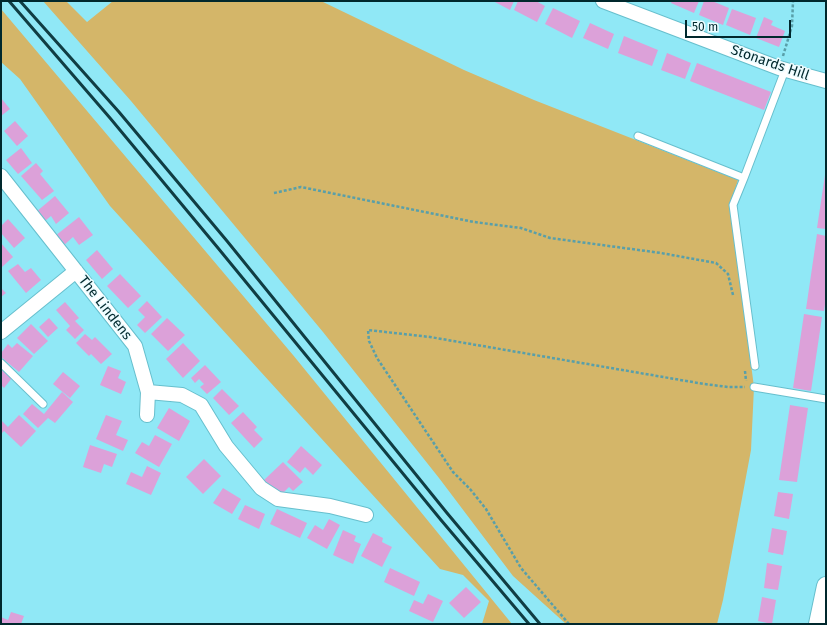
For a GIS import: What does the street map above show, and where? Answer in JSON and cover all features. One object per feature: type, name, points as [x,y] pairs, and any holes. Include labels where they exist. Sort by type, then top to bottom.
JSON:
[{"type":"street","name":"Stonards Hill","points":[[603,1],[782,69],[826,81]]},
{"type":"street","name":"The Lindens","points":[[1,176],[135,346],[148,392],[147,415]]},
{"type":"street","name":"The Lindens","points":[[1,332],[76,271]]},
{"type":"street","points":[[148,392],[182,395],[201,405],[226,446],[262,488],[278,499],[330,506],[366,515]]},
{"type":"street","points":[[818,624],[826,586]]},
{"type":"lane","points":[[755,366],[733,204],[744,178],[782,69]]},
{"type":"lane","points":[[638,136],[744,178]]},
{"type":"lane","points":[[1,363],[43,404]]},
{"type":"lane","points":[[754,387],[826,399]]},
{"type":"path","points":[[782,69],[792,26],[793,1]]},
{"type":"path","points":[[274,192],[301,187],[474,222],[521,228],[550,238],[662,253],[716,263],[728,274],[734,296]]},
{"type":"path","points":[[569,624],[521,568],[486,509],[470,489],[453,472],[377,358],[369,341],[368,330],[430,337],[728,387],[746,387],[744,365]]},
{"type":"shaded area","points":[[43,1],[66,1],[87,22],[113,1],[321,1],[464,70],[534,100],[738,180],[730,205],[754,387],[751,450],[723,600],[717,624],[566,624],[513,576],[439,478],[323,332],[131,101]]},
{"type":"shaded area","points":[[1,9],[293,355],[512,624],[482,624],[489,601],[463,575],[440,569],[110,206],[20,79],[1,62]]},
{"type":"building","points":[[493,1],[514,1],[510,10]]},
{"type":"building","points":[[518,1],[536,1],[545,6],[537,22],[514,10]]},
{"type":"building","points":[[672,1],[699,1],[694,13],[671,3]]},
{"type":"building","points":[[704,1],[712,1],[729,8],[723,25],[699,15]]},
{"type":"building","points":[[553,8],[580,21],[572,38],[545,24]]},
{"type":"building","points":[[732,9],[756,18],[750,35],[726,25]]},
{"type":"building","points":[[764,17],[773,21],[771,25],[785,31],[779,47],[756,38]]},
{"type":"building","points":[[590,23],[614,34],[608,49],[583,38]]},
{"type":"building","points":[[624,36],[658,50],[652,66],[618,53]]},
{"type":"building","points":[[667,53],[691,63],[685,79],[661,70]]},
{"type":"building","points":[[697,63],[771,92],[764,110],[690,81]]},
{"type":"building","points":[[1,98],[10,109],[1,116]]},
{"type":"building","points":[[15,121],[28,136],[17,146],[4,131]]},
{"type":"building","points":[[21,148],[32,163],[18,174],[6,160]]},
{"type":"building","points":[[36,163],[43,171],[40,174],[54,191],[42,200],[21,176]]},
{"type":"building","points":[[826,175],[826,229],[817,228]]},
{"type":"building","points":[[55,196],[69,213],[56,224],[51,216],[45,221],[36,212]]},
{"type":"building","points":[[79,217],[93,235],[79,245],[73,237],[63,246],[55,236]]},
{"type":"building","points":[[8,219],[25,238],[14,248],[1,233],[1,226]]},
{"type":"building","points":[[817,234],[826,236],[826,298],[824,311],[806,309]]},
{"type":"building","points":[[1,243],[13,257],[2,267],[1,265]]},
{"type":"building","points":[[97,250],[113,269],[102,279],[86,260]]},
{"type":"building","points":[[18,264],[25,272],[31,268],[41,280],[26,293],[8,271]]},
{"type":"building","points":[[120,274],[141,296],[128,308],[107,286]]},
{"type":"building","points":[[1,288],[6,293],[1,297]]},
{"type":"building","points":[[147,301],[162,317],[145,333],[137,325],[145,317],[138,310]]},
{"type":"building","points":[[65,302],[79,318],[75,321],[84,330],[75,339],[66,330],[70,326],[56,310]]},
{"type":"building","points":[[804,314],[822,317],[811,391],[793,388]]},
{"type":"building","points":[[49,318],[58,328],[48,337],[39,327]]},
{"type":"building","points":[[167,318],[185,335],[168,351],[151,334]]},
{"type":"building","points":[[31,324],[48,341],[34,354],[17,338]]},
{"type":"building","points":[[85,334],[92,340],[95,337],[112,354],[101,364],[91,354],[89,356],[76,343]]},
{"type":"building","points":[[17,343],[33,356],[19,372],[1,357],[1,353],[8,344],[12,348]]},
{"type":"building","points":[[183,343],[200,361],[183,378],[166,359]]},
{"type":"building","points":[[205,365],[221,382],[207,394],[200,387],[204,384],[199,379],[195,383],[191,378]]},
{"type":"building","points":[[108,366],[121,371],[118,378],[126,382],[121,394],[100,385]]},
{"type":"building","points":[[1,369],[12,378],[4,388],[1,385]]},
{"type":"building","points":[[63,372],[80,386],[70,398],[53,384]]},
{"type":"building","points":[[222,389],[239,406],[229,415],[213,398]]},
{"type":"building","points":[[62,392],[73,402],[55,423],[48,418],[38,428],[23,414],[32,404],[44,414]]},
{"type":"building","points":[[790,405],[808,408],[797,482],[779,480]]},
{"type":"building","points":[[169,408],[190,421],[179,441],[157,428]]},
{"type":"building","points":[[243,412],[257,427],[254,430],[263,439],[254,448],[231,423]]},
{"type":"building","points":[[19,415],[36,431],[21,447],[4,431],[1,434],[1,420],[8,427]]},
{"type":"building","points":[[106,415],[122,421],[116,435],[128,440],[123,451],[96,439]]},
{"type":"building","points":[[155,435],[172,444],[159,467],[135,453],[142,442],[149,446]]},
{"type":"building","points":[[90,445],[117,454],[112,467],[104,464],[101,473],[83,467]]},
{"type":"building","points":[[301,446],[322,465],[313,475],[305,467],[300,473],[287,462]]},
{"type":"building","points":[[204,459],[221,476],[203,494],[186,477]]},
{"type":"building","points":[[283,462],[303,482],[293,491],[289,487],[280,496],[264,480]]},
{"type":"building","points":[[147,466],[161,473],[151,495],[126,484],[131,472],[142,477]]},
{"type":"building","points":[[223,488],[241,499],[232,514],[213,503]]},
{"type":"building","points":[[778,492],[793,494],[789,519],[774,516]]},
{"type":"building","points":[[245,505],[265,514],[259,529],[238,519]]},
{"type":"building","points":[[277,509],[307,523],[300,538],[270,524]]},
{"type":"building","points":[[329,519],[340,525],[327,549],[307,538],[315,525],[323,530]]},
{"type":"building","points":[[772,528],[787,531],[783,555],[768,552]]},
{"type":"building","points":[[343,530],[356,536],[354,541],[361,544],[353,564],[333,555]]},
{"type":"building","points":[[373,533],[383,538],[382,542],[392,547],[382,567],[361,556]]},
{"type":"building","points":[[767,563],[782,566],[778,590],[764,588]]},
{"type":"building","points":[[390,568],[420,582],[414,596],[384,582]]},
{"type":"building","points":[[466,587],[481,602],[464,618],[449,603]]},
{"type":"building","points":[[428,594],[443,601],[433,622],[409,611],[414,600],[423,604]]},
{"type":"building","points":[[762,597],[776,600],[772,624],[758,621]]},
{"type":"building","points":[[11,612],[24,616],[21,624],[1,624],[1,617],[8,620]]},
{"type":"railway","points":[[9,1],[110,118],[441,520],[529,624]]},
{"type":"railway","points":[[20,1],[119,112],[227,241],[447,513],[540,624]]}]
